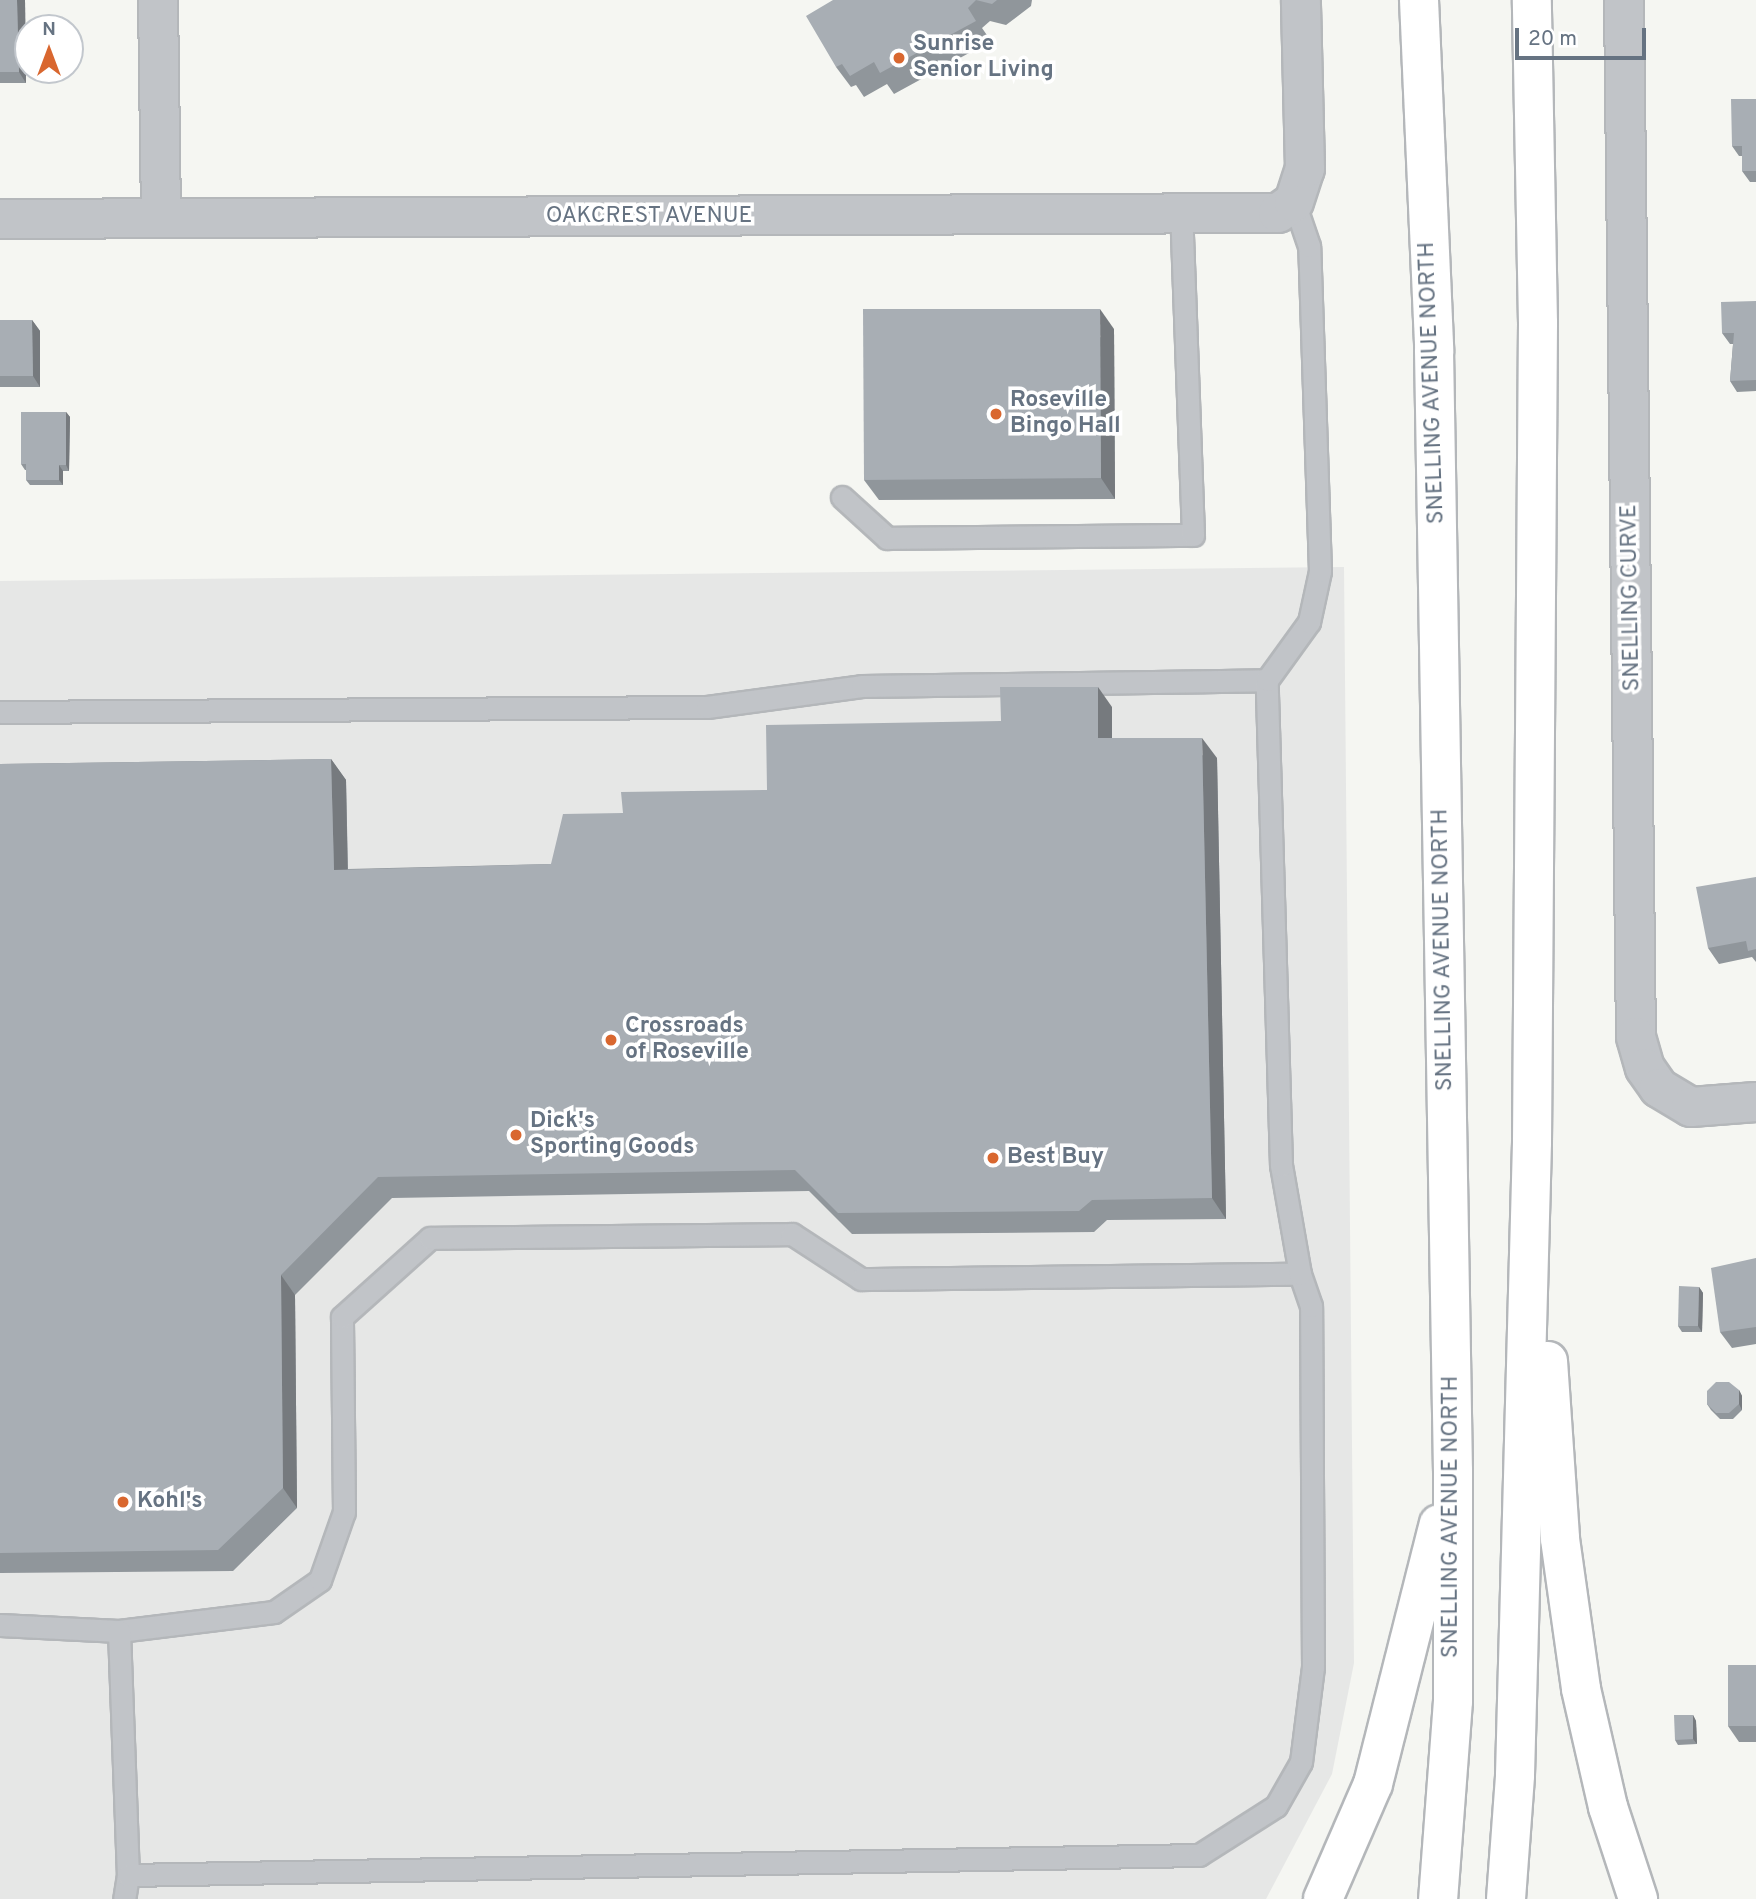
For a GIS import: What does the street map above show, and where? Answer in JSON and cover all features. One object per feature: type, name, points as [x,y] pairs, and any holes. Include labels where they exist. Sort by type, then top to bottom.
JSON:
[{"type":"highway","name":"SNELLING AVENUE NORTH","points":[[1419,0],[1434,350],[1452,1471],[1453,1701],[1438,1899]]},
{"type":"highway","points":[[1506,1899],[1515,1775],[1532,1142],[1538,337],[1532,0]]},
{"type":"highway","points":[[1532,1142],[1560,1539],[1581,1689],[1608,1807],[1638,1899]]},
{"type":"highway","points":[[1323,1899],[1373,1784],[1452,1471]]},
{"type":"street","points":[[158,0],[161,218]]},
{"type":"street","points":[[1294,202],[1305,169],[1301,0]]},
{"type":"street","name":"SNELLING CURVE","points":[[1624,0],[1636,1037],[1645,1068],[1659,1088],[1691,1107],[1756,1102]]},
{"type":"street","name":"OAKCREST AVENUE","points":[[0,219],[1181,215],[1278,213],[1294,202]]},
{"type":"lane","points":[[128,1875],[1199,1855],[1276,1805],[1301,1762],[1314,1667],[1311,1306],[1300,1274],[1281,1165],[1268,680],[1309,622],[1320,571],[1309,246],[1294,202]]},
{"type":"lane","points":[[842,497],[887,538],[1192,535],[1181,215]]},
{"type":"lane","points":[[0,712],[707,707],[862,685],[1268,680]]},
{"type":"lane","points":[[0,1625],[119,1631],[274,1612],[320,1580],[344,1512],[342,1317],[430,1238],[792,1234],[861,1279],[1300,1274]]},
{"type":"lane","points":[[119,1631],[128,1875],[124,1899]]},
{"type":"shaded area","name":"Crossroads of Roseville","points":[[1344,567],[1354,1663],[1332,1774],[1266,1899],[0,1899],[0,581]]},
{"type":"building","points":[[0,0],[17,0],[17,14],[14,14],[14,72],[0,72]]},
{"type":"building","name":"Sunrise Senior Living","points":[[833,0],[976,0],[968,8],[976,21],[880,73],[874,62],[850,76],[842,64],[836,67],[806,16]]},
{"type":"building","points":[[976,0],[997,0],[992,4]]},
{"type":"building","points":[[1731,99],[1756,99],[1756,171],[1742,171],[1742,146],[1732,146]]},
{"type":"building","points":[[1756,301],[1756,380],[1730,381],[1734,333],[1722,333],[1721,302]]},
{"type":"building","name":"Roseville Bingo Hall","points":[[863,309],[1100,309],[1101,478],[864,480]]},
{"type":"building","points":[[0,320],[32,320],[33,376],[0,376]]},
{"type":"building","points":[[21,412],[66,412],[66,465],[59,465],[59,480],[26,480],[26,464],[21,464]]},
{"type":"building","name":"Crossroads of Roseville","points":[[1000,687],[1098,687],[1098,738],[1202,738],[1212,1198],[1092,1200],[1079,1211],[838,1213],[795,1170],[378,1177],[281,1275],[283,1488],[218,1550],[0,1553],[0,764],[331,759],[334,870],[551,864],[563,814],[623,813],[621,792],[767,790],[766,725],[1001,721]]},
{"type":"building","points":[[1756,877],[1756,949],[1748,951],[1746,941],[1708,948],[1696,887]]},
{"type":"building","points":[[1756,1258],[1756,1327],[1720,1332],[1711,1268]]},
{"type":"building","points":[[1679,1286],[1699,1287],[1698,1326],[1678,1326]]},
{"type":"building","points":[[1716,1382],[1729,1382],[1739,1390],[1739,1404],[1729,1413],[1716,1413],[1707,1404],[1707,1391]]},
{"type":"building","points":[[1728,1665],[1756,1665],[1756,1726],[1728,1726]]},
{"type":"building","points":[[1674,1715],[1693,1715],[1693,1739],[1675,1740]]},
{"type":"place","name":"Sunrise Senior Living","points":[[899,58]]},
{"type":"place","name":"Roseville Bingo Hall","points":[[996,414]]},
{"type":"place","name":"Crossroads of Roseville","points":[[611,1040]]},
{"type":"place","name":"Dick's Sporting Goods","points":[[516,1135]]},
{"type":"place","name":"Best Buy","points":[[993,1158]]},
{"type":"place","name":"Kohl's","points":[[123,1502]]}]
